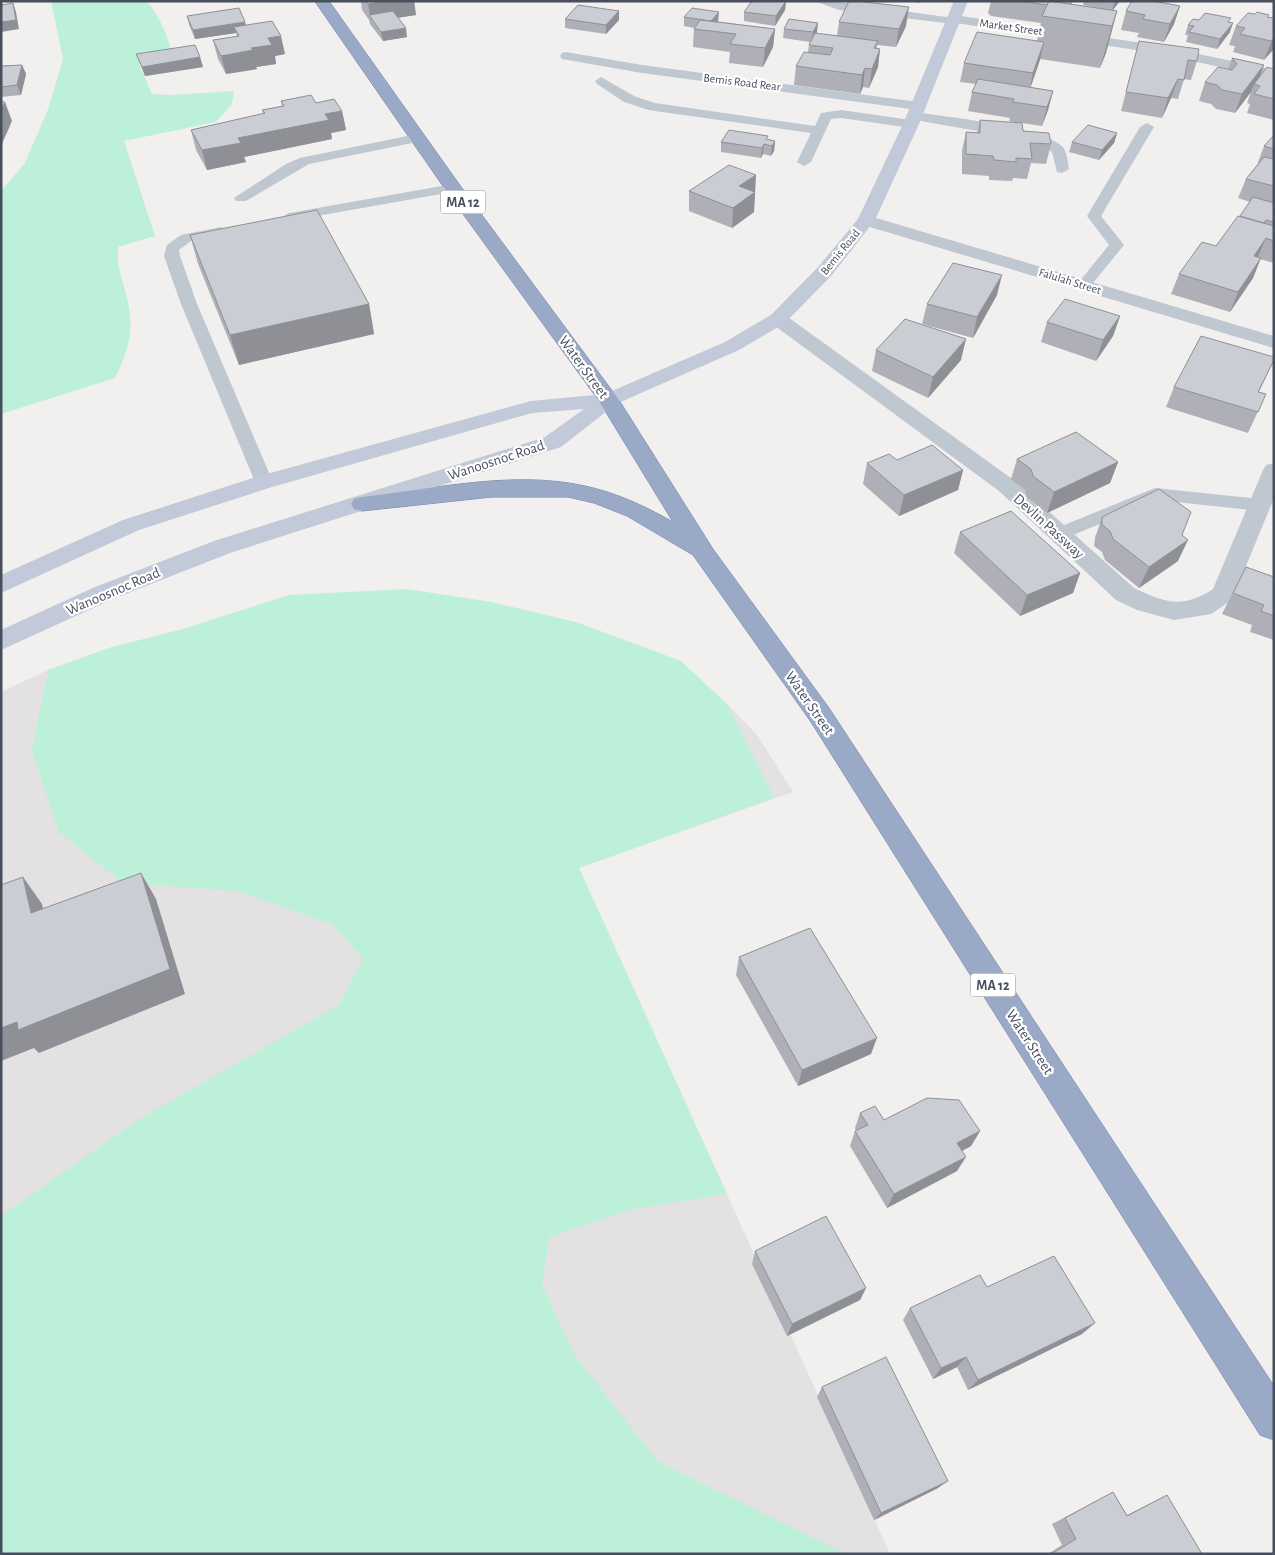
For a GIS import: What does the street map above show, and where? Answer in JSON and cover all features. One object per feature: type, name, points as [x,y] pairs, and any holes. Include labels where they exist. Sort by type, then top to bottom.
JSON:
[{"type":"highway","name":"Water Street","points":[[322,1],[417,138],[609,400],[705,555],[820,715],[1274,1421]]},
{"type":"highway","points":[[362,504],[525,487],[570,490],[621,505],[666,526],[705,555]]},
{"type":"main road","name":"Bemis Road","points":[[609,400],[732,346],[778,319],[826,271],[866,220],[914,115],[961,1]]},
{"type":"main road","points":[[1,585],[131,525],[264,482],[531,407],[609,400]]},
{"type":"main road","name":"Wanoosnoc Road","points":[[1,640],[104,593],[222,547],[553,442],[609,400]]},
{"type":"street","name":"Market Street","points":[[954,20],[1088,31],[1274,75]]},
{"type":"street","name":"Falulah Street","points":[[866,220],[1274,342]]},
{"type":"street","name":"Devlin Passway","points":[[778,319],[1006,486],[1125,594],[1146,604],[1174,611],[1202,608],[1223,594],[1274,470]]},
{"type":"lane","points":[[820,1],[839,7],[954,20]]},
{"type":"lane","name":"Bemis Road Rear","points":[[566,56],[914,115]]},
{"type":"lane","points":[[601,81],[629,99],[653,107],[818,130]]},
{"type":"lane","points":[[804,162],[826,116],[834,114],[914,115],[972,124],[1043,141],[1058,150],[1062,169]]},
{"type":"lane","points":[[1084,285],[1117,246],[1094,216],[1147,127]]},
{"type":"lane","points":[[241,198],[290,166],[305,161],[417,138]]},
{"type":"lane","points":[[270,221],[453,188]]},
{"type":"lane","points":[[232,228],[186,238],[175,245],[171,252],[189,304],[264,482]]},
{"type":"lane","points":[[1059,534],[1155,494],[1260,505]]},
{"type":"shaded area","points":[[112,647],[685,680],[727,704],[758,736],[793,792],[579,868],[890,1554],[1,1554],[1,692],[48,670]]},
{"type":"green space","points":[[51,1],[147,1],[163,28],[173,58],[139,64],[152,94],[172,95],[234,91],[232,104],[216,122],[124,141],[155,236],[118,247],[120,274],[129,306],[131,323],[127,348],[115,378],[1,414],[1,191],[25,163],[49,107],[63,59]]},
{"type":"green space","points":[[407,589],[491,602],[576,622],[681,661],[727,704],[774,798],[579,868],[727,1194],[634,1209],[549,1237],[542,1285],[574,1354],[657,1461],[846,1554],[1,1554],[1,1216],[138,1120],[339,1005],[363,959],[332,924],[236,891],[123,883],[59,832],[32,751],[48,670],[112,647],[183,629],[289,595]]},
{"type":"building","points":[[366,1],[385,1],[368,4]]},
{"type":"building","points":[[752,1],[786,1],[776,16],[744,12]]},
{"type":"building","points":[[849,1],[909,7],[899,29],[839,22]]},
{"type":"building","points":[[1020,1],[1049,1],[1047,5]]},
{"type":"building","points":[[1049,1],[1117,11],[1112,26],[1042,16]]},
{"type":"building","points":[[1050,1],[1072,1],[1071,4]]},
{"type":"building","points":[[1132,1],[1153,1],[1180,6],[1170,24],[1143,19],[1145,15],[1126,11]]},
{"type":"building","points":[[13,3],[16,20],[1,22],[1,5]]},
{"type":"building","points":[[578,5],[619,11],[606,25],[565,19]]},
{"type":"building","points":[[239,8],[245,22],[193,30],[187,16]]},
{"type":"building","points":[[692,8],[719,12],[711,21],[684,17]]},
{"type":"building","points":[[393,11],[406,28],[381,32],[369,15]]},
{"type":"building","points":[[1257,12],[1274,18],[1274,38],[1271,41],[1240,34],[1245,28],[1236,26],[1248,13],[1255,14]]},
{"type":"building","points":[[1205,13],[1231,18],[1228,22],[1233,23],[1220,39],[1189,32],[1194,26],[1188,25],[1193,19],[1199,20]]},
{"type":"building","points":[[789,19],[818,23],[813,32],[784,29]]},
{"type":"building","points":[[700,20],[775,29],[765,48],[730,44],[736,34],[694,29]]},
{"type":"building","points":[[272,21],[281,36],[268,38],[272,45],[221,56],[213,40],[239,36],[234,27]]},
{"type":"building","points":[[977,32],[1044,42],[1033,73],[964,63]]},
{"type":"building","points":[[815,33],[878,41],[874,48],[880,49],[872,69],[865,68],[862,75],[796,66],[804,52],[830,55],[833,48],[809,45]]},
{"type":"building","points":[[1139,41],[1199,49],[1197,61],[1188,60],[1184,80],[1178,79],[1168,98],[1126,92]]},
{"type":"building","points":[[195,45],[200,57],[142,67],[136,54]]},
{"type":"building","points":[[1232,58],[1264,65],[1242,94],[1222,90],[1217,85],[1205,82],[1218,67],[1232,70],[1237,64]]},
{"type":"building","points":[[22,65],[17,85],[1,87],[1,66]]},
{"type":"building","points":[[1267,67],[1274,69],[1274,99],[1254,94],[1260,86],[1254,84]]},
{"type":"building","points":[[978,79],[1053,91],[1047,107],[1013,102],[1014,99],[972,92]]},
{"type":"building","points":[[311,95],[316,103],[334,99],[342,111],[325,114],[329,120],[238,138],[241,143],[202,150],[191,130],[265,113],[262,110],[284,106],[281,101]]},
{"type":"building","points":[[980,120],[1022,123],[1023,131],[1049,133],[1051,144],[1030,143],[1032,159],[1016,158],[1016,162],[994,160],[993,156],[966,154],[966,132],[980,133]]},
{"type":"building","points":[[1088,125],[1117,133],[1102,150],[1072,142]]},
{"type":"building","points":[[729,130],[768,136],[766,139],[775,141],[772,146],[764,144],[762,148],[721,142]]},
{"type":"building","points":[[1274,135],[1274,149],[1264,146]]},
{"type":"building","points":[[1264,157],[1274,159],[1274,186],[1246,179]]},
{"type":"building","points":[[729,165],[756,175],[739,186],[755,192],[733,208],[689,191]]},
{"type":"building","points":[[1253,197],[1274,203],[1274,222],[1266,220],[1264,223],[1240,216]]},
{"type":"building","points":[[317,210],[369,304],[230,335],[190,235]]},
{"type":"building","points":[[1238,216],[1274,226],[1274,241],[1266,238],[1254,256],[1261,258],[1238,292],[1179,274],[1202,242],[1216,246]]},
{"type":"building","points":[[953,263],[1002,275],[977,317],[927,304]]},
{"type":"building","points":[[1065,299],[1120,316],[1103,340],[1047,322]]},
{"type":"building","points":[[905,319],[966,339],[933,377],[876,350]]},
{"type":"building","points":[[1201,336],[1274,357],[1258,392],[1266,394],[1258,412],[1174,387]]},
{"type":"building","points":[[1076,432],[1118,462],[1054,492],[1033,476],[1031,469],[1017,459]]},
{"type":"building","points":[[932,445],[963,470],[904,495],[867,463],[889,454],[897,460]]},
{"type":"building","points":[[1159,489],[1191,512],[1182,535],[1188,540],[1149,567],[1113,539],[1110,531],[1102,525],[1102,517]]},
{"type":"building","points":[[1011,511],[1080,573],[1027,595],[960,532]]},
{"type":"building","points":[[1246,567],[1274,577],[1274,616],[1261,611],[1264,605],[1233,593]]},
{"type":"building","points":[[141,873],[170,969],[18,1030],[17,1022],[1,1028],[1,885],[23,877],[31,913]]},
{"type":"building","points":[[810,928],[877,1038],[802,1070],[739,957]]},
{"type":"building","points":[[927,1098],[959,1100],[980,1131],[957,1143],[966,1157],[894,1194],[855,1131],[868,1125],[860,1113],[875,1106],[884,1120]]},
{"type":"building","points":[[826,1216],[866,1288],[792,1324],[755,1251]]},
{"type":"building","points":[[1054,1256],[1095,1323],[978,1380],[966,1357],[941,1368],[910,1308],[980,1275],[987,1287]]},
{"type":"building","points":[[886,1357],[948,1481],[881,1513],[822,1387]]},
{"type":"building","points":[[1113,1492],[1127,1516],[1167,1495],[1202,1554],[1053,1554],[1076,1539],[1065,1518]]}]
